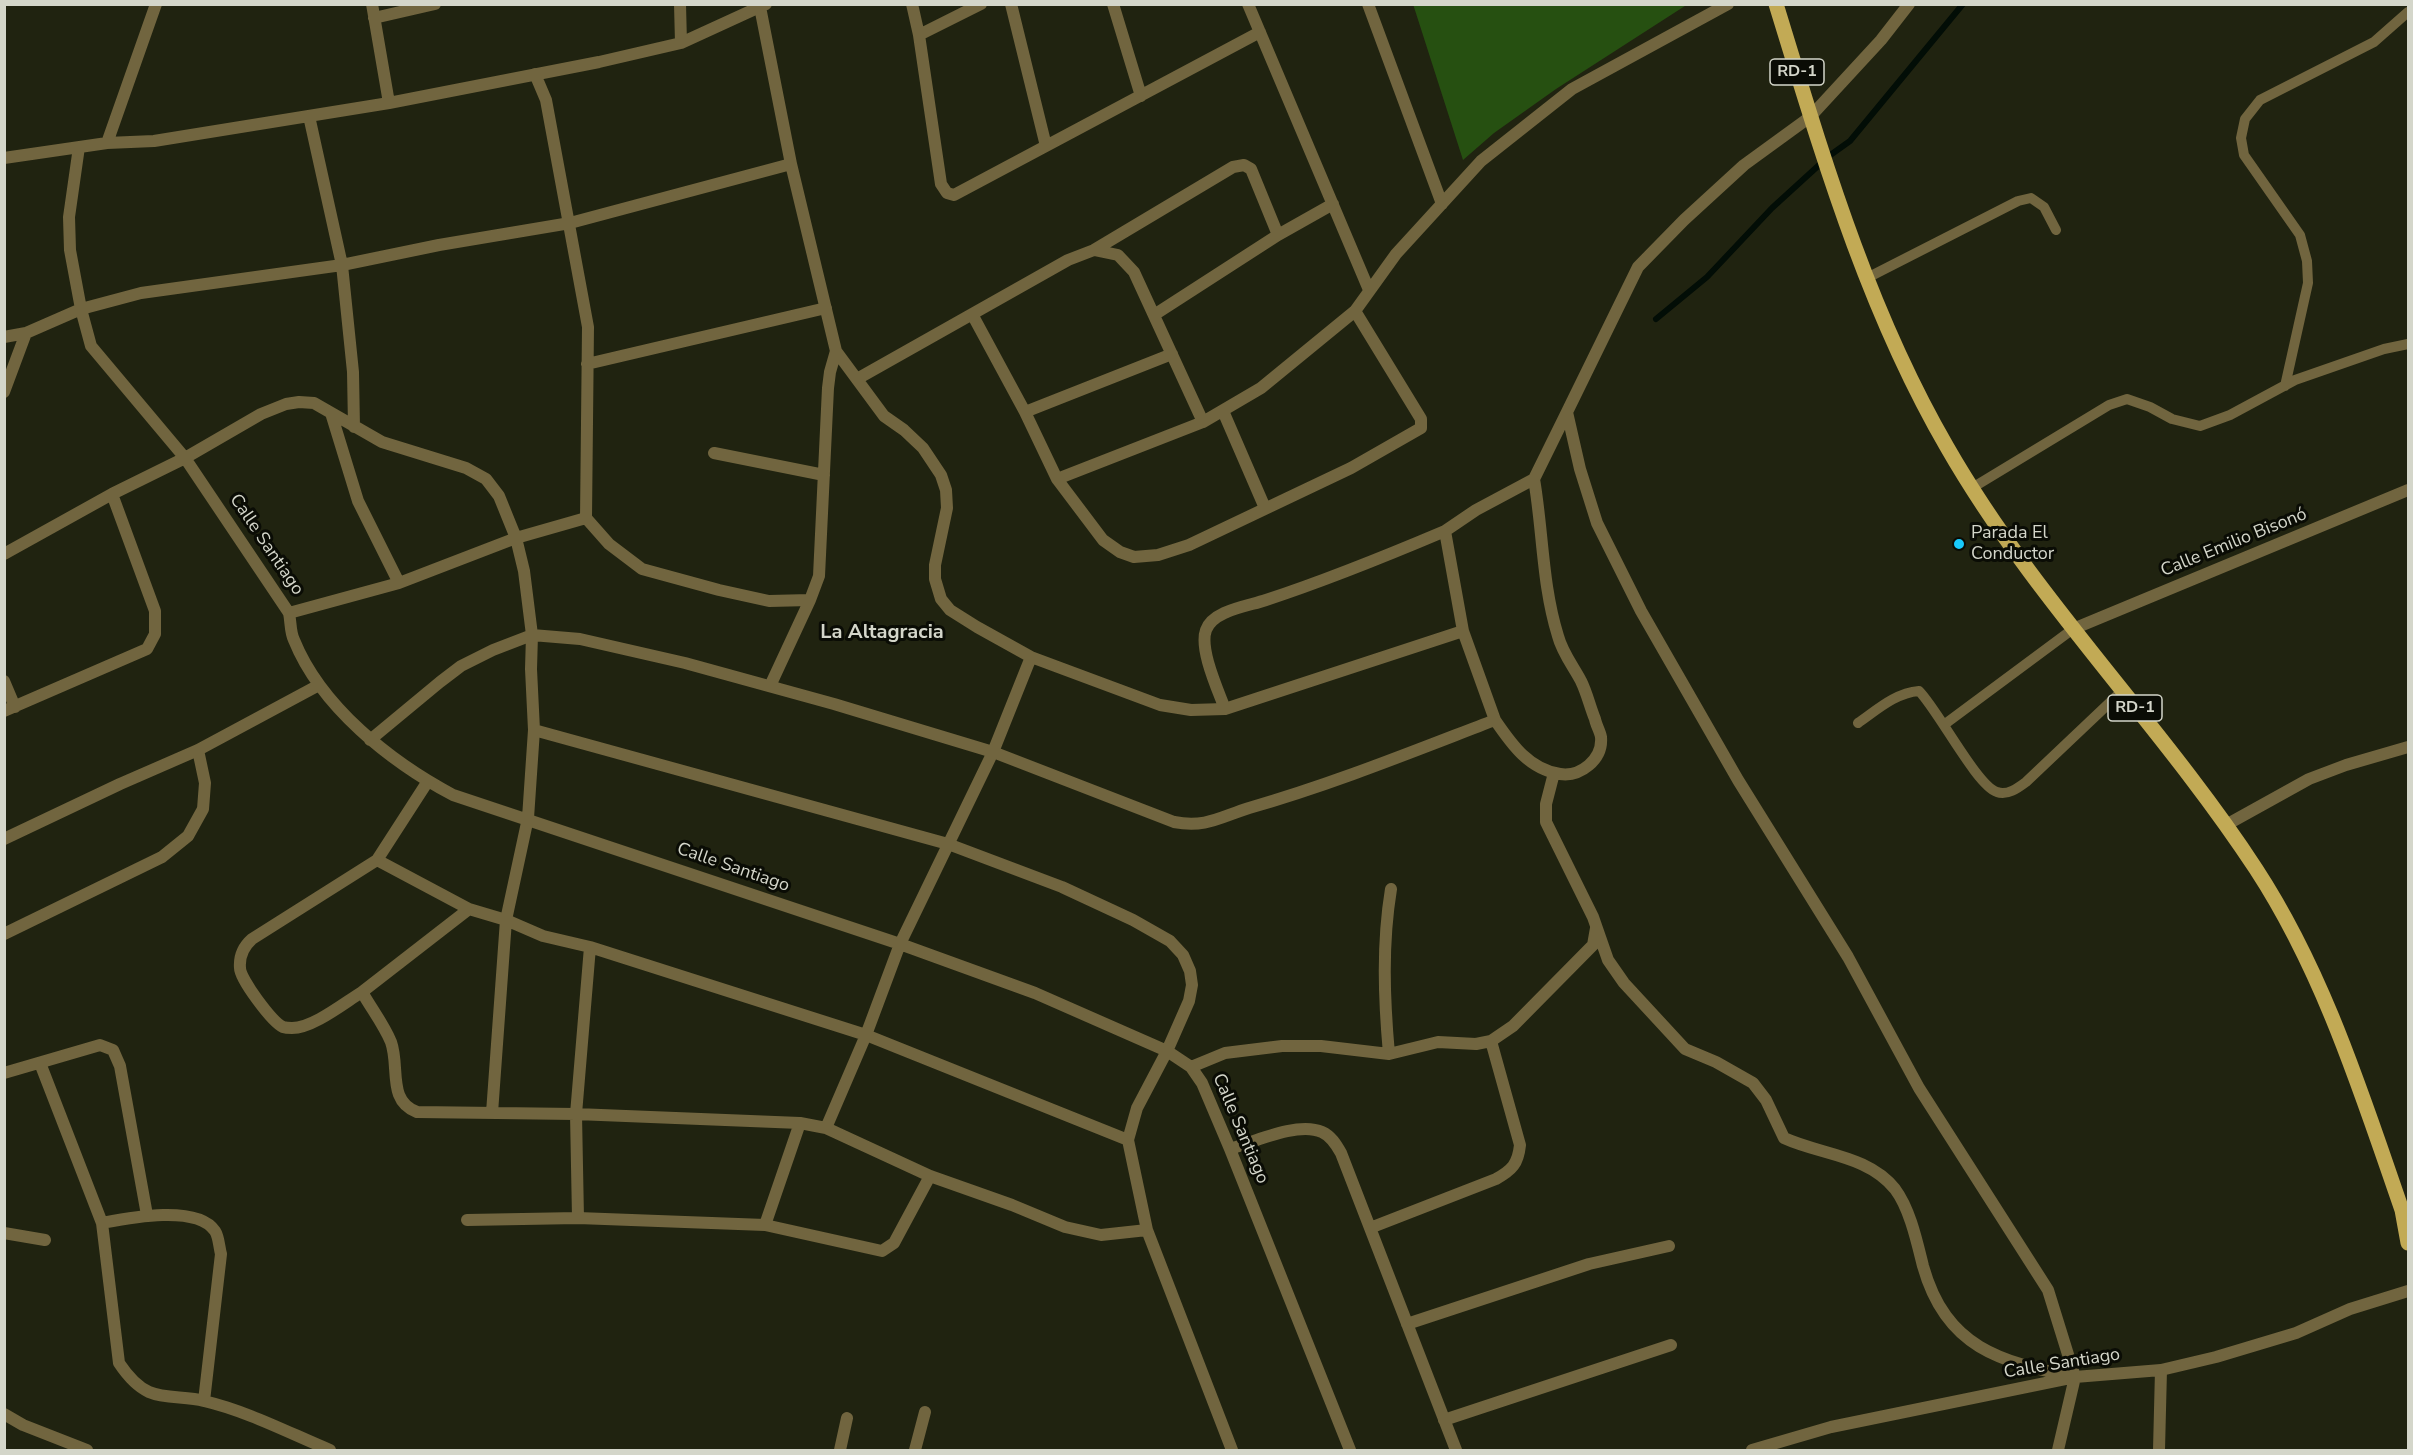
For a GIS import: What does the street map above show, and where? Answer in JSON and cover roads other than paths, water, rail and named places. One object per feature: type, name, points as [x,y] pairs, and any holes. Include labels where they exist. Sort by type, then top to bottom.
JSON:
[{"type":"main road","name":"RD-1","points":[[1776,4],[1810,117],[1865,279],[1901,361],[1946,446],[1972,488],[2073,629],[2226,825],[2258,872],[2327,1004],[2402,1210],[2409,1243]]},
{"type":"street","points":[[106,142],[156,4]]},
{"type":"street","points":[[372,4],[389,103]]},
{"type":"street","points":[[374,18],[435,4]]},
{"type":"street","points":[[680,4],[681,43]]},
{"type":"street","points":[[912,4],[919,35],[940,184],[946,194],[954,195],[1260,32]]},
{"type":"street","points":[[919,35],[981,4]]},
{"type":"street","points":[[1011,4],[1046,146]]},
{"type":"street","points":[[1113,4],[1141,96]]},
{"type":"street","points":[[1248,4],[1369,290]]},
{"type":"street","points":[[1368,4],[1442,204]]},
{"type":"street","points":[[1057,479],[1203,422],[1261,388],[1355,311],[1396,254],[1481,161],[1572,88],[1728,4]]},
{"type":"street","points":[[1226,709],[1210,668],[1206,646],[1206,630],[1213,620],[1224,613],[1294,591],[1445,531],[1476,510],[1534,479],[1638,267],[1684,220],[1744,165],[1810,117],[1881,40],[1909,4]]},
{"type":"street","points":[[4,158],[106,142],[154,141],[389,103],[535,74],[681,43],[763,6],[791,164],[836,351],[884,416],[904,430],[923,448],[941,475],[946,490],[947,508],[935,565],[935,579],[941,599],[950,610],[1031,657],[1160,705],[1191,710],[1226,709],[1463,631]]},
{"type":"street","points":[[535,74],[546,100],[588,327],[586,518],[609,544],[642,569],[769,601],[810,600]]},
{"type":"street","points":[[309,116],[342,265],[352,372],[354,427]]},
{"type":"street","name":"Calle Santiago","points":[[79,147],[69,217],[70,250],[81,309],[92,346],[185,458],[289,613],[293,639],[319,685],[370,740],[428,781],[453,795],[528,818],[900,944],[1035,993],[1167,1051],[1191,1067],[1202,1083],[1230,1149],[1350,1450]]},
{"type":"street","points":[[4,337],[26,333],[81,309],[141,293],[342,265],[439,245],[570,223],[791,164]]},
{"type":"street","points":[[857,380],[1068,260],[1094,250],[1233,167],[1244,165],[1251,169],[1278,235]]},
{"type":"street","points":[[1154,315],[1278,235],[1333,204]]},
{"type":"street","points":[[1094,250],[1118,255],[1134,272],[1203,422]]},
{"type":"street","points":[[587,364],[826,308]]},
{"type":"street","points":[[972,314],[1025,412],[1057,479],[1103,540],[1120,552],[1134,556],[1158,555],[1189,545],[1350,468],[1409,436],[1423,424],[1355,311]]},
{"type":"street","points":[[4,392],[26,333]]},
{"type":"street","points":[[770,686],[819,576],[830,372],[836,351]]},
{"type":"street","points":[[1025,412],[1172,354]]},
{"type":"street","points":[[4,554],[112,494],[185,458],[261,414],[286,404],[299,402],[314,404],[382,442],[466,468],[486,479],[499,496],[516,538],[524,571],[532,635],[534,730],[528,818],[506,920],[492,1113]]},
{"type":"street","points":[[1223,411],[1265,508]]},
{"type":"street","points":[[1567,412],[1580,470],[1597,523],[1641,611],[1738,780],[1848,957],[1919,1088],[2048,1290],[2075,1377],[2058,1450]]},
{"type":"street","points":[[331,413],[358,501],[399,583]]},
{"type":"street","points":[[714,453],[824,475]]},
{"type":"street","points":[[1445,531],[1463,631],[1495,720],[1511,743],[1529,761],[1554,773],[1570,775],[1586,769],[1596,756],[1601,738],[1582,684],[1558,639],[1549,601],[1541,517],[1534,479]]},
{"type":"street","name":"Calle Emilio Bisonó","points":[[2073,629],[2409,490]]},
{"type":"street","points":[[4,681],[10,709],[147,649],[155,634],[154,611],[112,494]]},
{"type":"street","points":[[289,613],[399,583],[516,538],[586,518]]},
{"type":"street","points":[[370,740],[461,666],[493,650],[532,635],[580,639],[685,663],[770,686],[993,752],[1174,822],[1199,825],[1298,794],[1495,720]]},
{"type":"street","points":[[826,1128],[867,1035],[900,944],[993,752],[1031,657]]},
{"type":"street","points":[[4,839],[120,783],[198,750],[319,685]]},
{"type":"street","points":[[534,730],[948,844],[1062,887],[1133,920],[1170,941],[1183,955],[1190,971],[1192,985],[1189,1001],[1167,1051],[1137,1108],[1128,1140],[1147,1230],[1232,1450]]},
{"type":"street","points":[[2226,825],[2309,779],[2336,768],[2409,747]]},
{"type":"street","points":[[4,934],[162,857],[188,836],[202,809],[205,783],[198,750]]},
{"type":"street","points":[[1554,773],[1546,804],[1546,822],[1593,917],[1608,960],[1624,983],[1685,1049],[1716,1062],[1753,1083],[1766,1100],[1784,1138],[1867,1166],[1895,1190],[1912,1225],[1926,1277],[1940,1308],[1956,1330],[1989,1353],[2022,1366],[2075,1377]]},
{"type":"street","points":[[428,781],[377,860],[252,939],[244,946],[239,970],[244,982],[276,1022],[283,1027],[294,1028],[308,1025],[362,992],[469,909]]},
{"type":"street","points":[[377,860],[469,909],[506,920],[543,936],[590,947],[867,1035],[1128,1140]]},
{"type":"street","points":[[1389,1054],[1384,994],[1385,924],[1391,889]]},
{"type":"street","points":[[1191,1067],[1225,1053],[1282,1046],[1321,1046],[1389,1054],[1438,1042],[1476,1044],[1491,1041],[1513,1026],[1593,945],[1596,928]]},
{"type":"street","points":[[578,1218],[576,1114],[590,947]]},
{"type":"street","points":[[362,992],[390,1042],[398,1097],[407,1109],[417,1112],[576,1114],[800,1123],[826,1128],[930,1176],[1012,1205],[1065,1227],[1101,1235],[1147,1230]]},
{"type":"street","points":[[1370,1228],[1496,1179],[1512,1170],[1519,1157],[1520,1145],[1491,1041]]},
{"type":"street","points":[[4,1073],[100,1045],[113,1050],[120,1066],[147,1215]]},
{"type":"street","points":[[40,1063],[102,1223],[119,1364],[134,1383],[150,1392],[204,1401],[330,1450]]},
{"type":"street","points":[[765,1225],[800,1123]]},
{"type":"street","points":[[1230,1149],[1290,1130],[1311,1129],[1323,1132],[1333,1140],[1341,1153],[1456,1450]]},
{"type":"street","points":[[467,1220],[578,1218],[765,1225],[882,1251],[894,1243],[930,1176]]},
{"type":"street","points":[[102,1223],[147,1215],[181,1216],[206,1223],[216,1232],[221,1254],[204,1401]]},
{"type":"street","points":[[4,1233],[45,1240]]},
{"type":"street","points":[[1407,1324],[1589,1264],[1669,1246]]},
{"type":"street","name":"Calle Santiago","points":[[1752,1450],[1831,1426],[2075,1377],[2161,1370],[2216,1358],[2296,1333],[2350,1309],[2409,1291]]},
{"type":"street","points":[[1444,1419],[1671,1345]]},
{"type":"street","points":[[2159,1450],[2161,1370]]},
{"type":"street","points":[[915,1450],[925,1412]]},
{"type":"street","points":[[4,1414],[23,1425],[87,1450]]},
{"type":"street","points":[[840,1450],[847,1418]]},
{"type":"lane","points":[[2285,386],[2308,283],[2307,261],[2300,235],[2244,155],[2241,138],[2245,119],[2260,100],[2374,42],[2409,12]]},
{"type":"lane","points":[[1865,279],[2018,201],[2031,198],[2044,207],[2056,230]]},
{"type":"lane","points":[[1972,488],[2109,405],[2127,399],[2150,407],[2172,419],[2200,426],[2230,415],[2285,386],[2384,349],[2409,344]]},
{"type":"lane","points":[[1945,724],[2073,629]]},
{"type":"lane","points":[[1858,723],[1896,696],[1919,690],[1945,724],[1986,786],[1998,793],[2014,791],[2026,782],[2122,691]]},
{"type":"waterway","points":[[1656,319],[1707,277],[1772,208],[1829,156],[1850,141],[1963,4]]},
{"type":"place","name":"Parada El Conductor","points":[[1959,544]]},
{"type":"district","name":"La Altagracia","points":[[882,633]]}]
